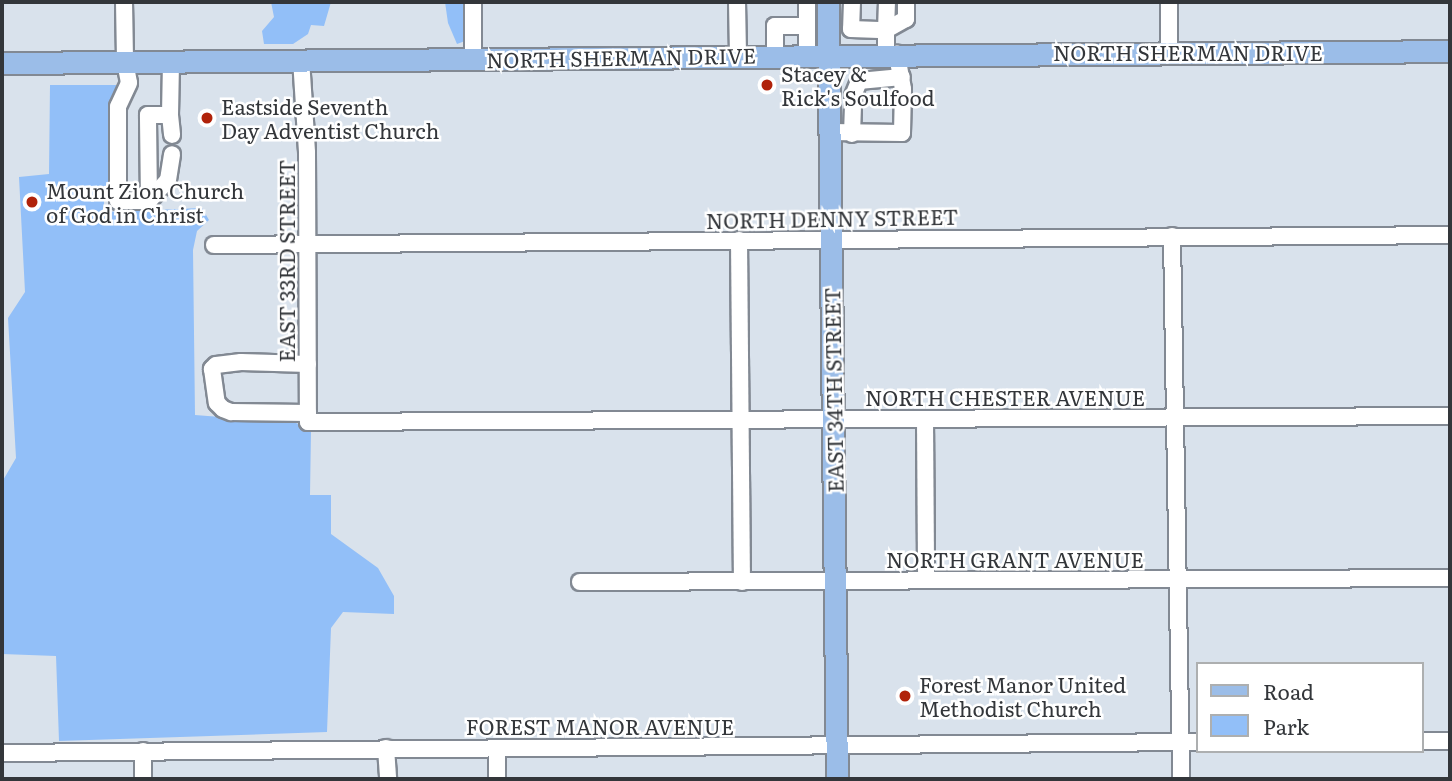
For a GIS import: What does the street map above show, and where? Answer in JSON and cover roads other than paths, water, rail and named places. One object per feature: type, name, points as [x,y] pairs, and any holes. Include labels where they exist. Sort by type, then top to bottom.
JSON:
[{"type":"main road","name":"EAST 34TH STREET","points":[[829,2],[836,779]]},
{"type":"main road","name":"NORTH SHERMAN DRIVE","points":[[2,63],[301,58],[1450,51]]},
{"type":"street","points":[[124,2],[125,62],[129,83],[118,107],[118,201],[149,201],[168,180],[172,154]]},
{"type":"street","points":[[473,2],[473,58]]},
{"type":"street","points":[[737,2],[738,56]]},
{"type":"street","points":[[807,55],[810,2],[829,2]]},
{"type":"street","points":[[852,2],[855,55]]},
{"type":"street","points":[[830,132],[901,133],[902,78],[886,30],[887,2]]},
{"type":"street","points":[[828,27],[886,30],[906,19],[906,2]]},
{"type":"street","points":[[1169,2],[1169,52]]},
{"type":"street","points":[[775,55],[775,26],[807,26]]},
{"type":"street","name":"EAST 33RD STREET","points":[[301,58],[307,242],[308,417]]},
{"type":"street","points":[[171,61],[172,135]]},
{"type":"street","points":[[852,134],[853,96],[859,81],[902,78]]},
{"type":"street","points":[[118,114],[170,115]]},
{"type":"street","points":[[148,115],[149,201]]},
{"type":"street","name":"NORTH DENNY STREET","points":[[214,244],[1450,235]]},
{"type":"street","points":[[1172,236],[1181,779]]},
{"type":"street","points":[[739,240],[742,582]]},
{"type":"street","name":"NORTH CHESTER AVENUE","points":[[308,364],[241,362],[216,365],[212,369],[217,403],[231,412],[308,417],[742,420],[1450,416]]},
{"type":"street","points":[[925,419],[926,579]]},
{"type":"street","name":"NORTH GRANT AVENUE","points":[[580,582],[1450,578]]},
{"type":"street","name":"FOREST MANOR AVENUE","points":[[2,753],[1196,741]]},
{"type":"street","points":[[1424,741],[1450,741]]},
{"type":"street","points":[[386,748],[388,779]]},
{"type":"street","points":[[497,748],[497,779]]},
{"type":"street","points":[[143,751],[143,779]]},
{"type":"place","name":"Stacey & Rick's Soulfood","points":[[767,85]]},
{"type":"place","name":"Eastside Seventh Day Adventist Church","points":[[207,118]]},
{"type":"place","name":"Mount Zion Church of God in Christ","points":[[32,202]]},
{"type":"place","name":"Forest Manor United Methodist Church","points":[[905,696]]}]
